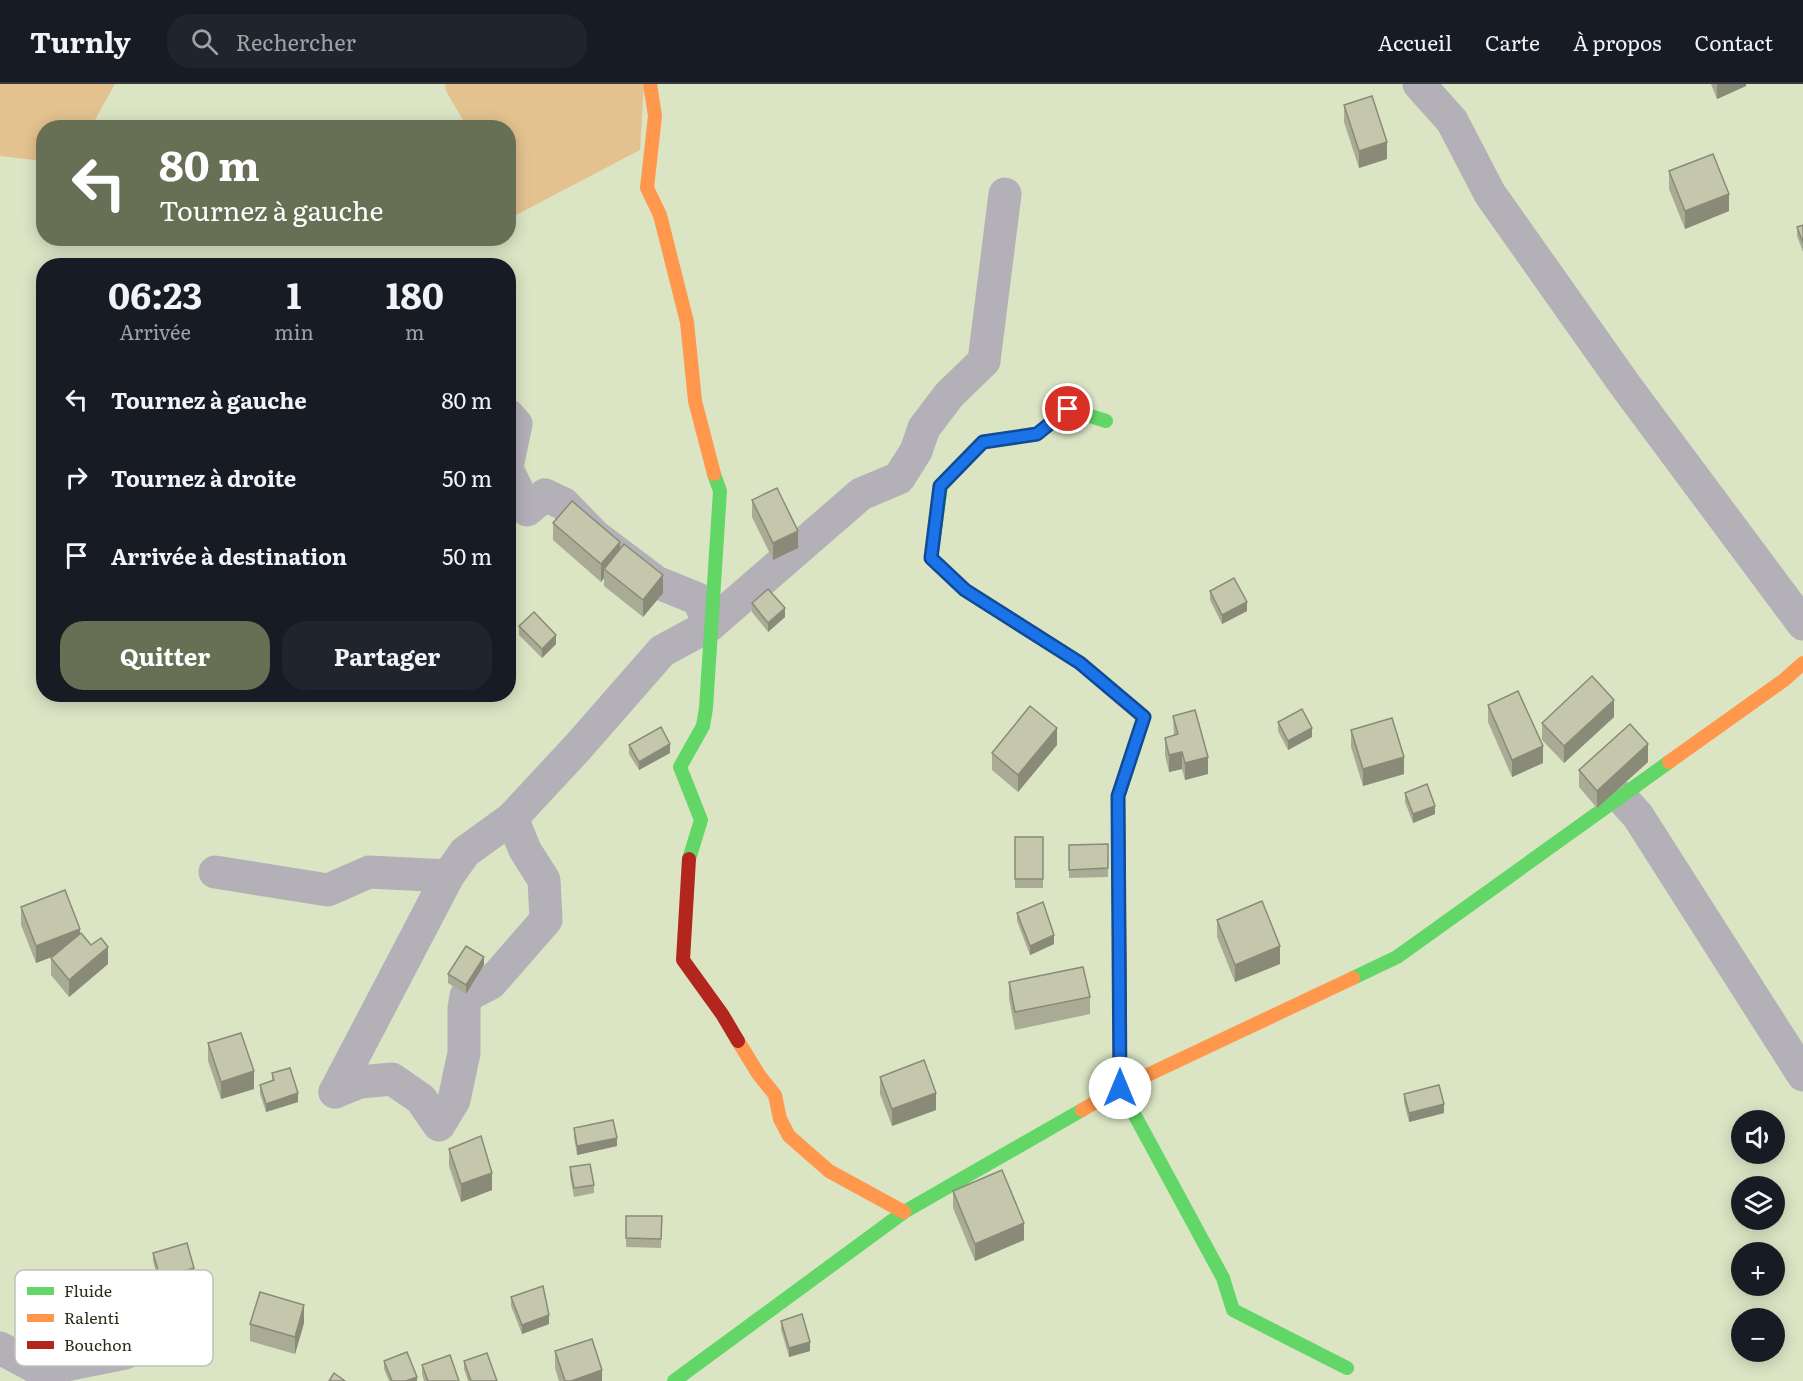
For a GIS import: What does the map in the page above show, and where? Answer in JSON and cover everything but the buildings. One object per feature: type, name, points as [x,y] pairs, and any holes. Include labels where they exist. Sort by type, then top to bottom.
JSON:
[{"type":"street","points":[[650,84],[655,116],[647,188],[660,215],[687,322],[693,369],[694,401],[706,452],[720,491],[717,562],[703,726],[680,766],[701,820],[688,861],[683,960],[722,1014],[759,1075],[774,1095],[780,1119],[789,1136],[829,1171],[904,1212]]},
{"type":"street","points":[[1419,84],[1452,121],[1490,194],[1612,366],[1803,624]]},
{"type":"street","points":[[512,818],[525,850],[544,880],[546,920],[490,983],[466,996],[464,1053],[454,1100],[439,1125],[421,1099],[392,1079],[360,1082],[335,1092],[448,876],[465,852],[512,818],[662,651],[710,625],[861,494],[899,478],[916,451],[924,428],[949,395],[984,361],[1005,194]]},
{"type":"street","points":[[1106,421],[1068,409],[1037,434],[983,442],[940,486],[931,558],[965,590],[1080,663],[1144,717],[1118,796],[1120,1088],[1223,1278],[1233,1310],[1347,1368]]},
{"type":"street","points":[[516,487],[527,510],[545,495],[564,504],[595,536],[656,582],[698,599],[710,625]]},
{"type":"street","points":[[674,1381],[904,1212],[1120,1088],[1397,957],[1784,681],[1803,663]]},
{"type":"street","points":[[1621,796],[1638,816],[1803,1075]]},
{"type":"street","points":[[215,872],[328,890],[369,872],[448,876]]},
{"type":"street","points":[[0,1348],[15,1356]]},
{"type":"street","points":[[34,1366],[41,1370],[61,1366]]},
{"type":"shaded area","points":[[0,84],[115,84],[95,120],[36,120],[36,160],[0,156]]},
{"type":"shaded area","points":[[445,84],[644,84],[640,150],[516,215],[516,120],[463,120],[446,91]]},
{"type":"traffic: fast","points":[[1106,421],[1068,409],[1037,434],[983,442],[941,486],[931,558],[965,590],[1080,663],[1144,717],[1120,791]]},
{"type":"traffic: fast","points":[[689,859],[701,820],[680,767],[703,726],[706,708],[720,491],[714,474]]},
{"type":"traffic: fast","points":[[1353,978],[1397,957],[1669,762]]},
{"type":"traffic: fast","points":[[1120,1032],[1120,1088],[1223,1278],[1233,1310],[1347,1368]]},
{"type":"traffic: fast","points":[[674,1381],[904,1212],[1082,1110]]},
{"type":"traffic: slow","points":[[650,84],[655,116],[647,188],[660,215],[687,322],[695,401],[714,474]]},
{"type":"traffic: slow","points":[[1669,762],[1784,680],[1803,663]]},
{"type":"traffic: slow","points":[[1082,1110],[1120,1088],[1353,978]]},
{"type":"traffic: slow","points":[[738,1041],[759,1075],[775,1095],[780,1119],[789,1136],[829,1171],[904,1212]]},
{"type":"traffic: jam","points":[[1120,791],[1118,796],[1120,1032]]},
{"type":"traffic: jam","points":[[689,859],[683,960],[722,1014],[738,1041]]},
{"type":"route","points":[[1068,409],[1037,434],[983,442],[940,486],[931,558],[965,590],[1080,663],[1144,717],[1118,796],[1120,1088]]}]
